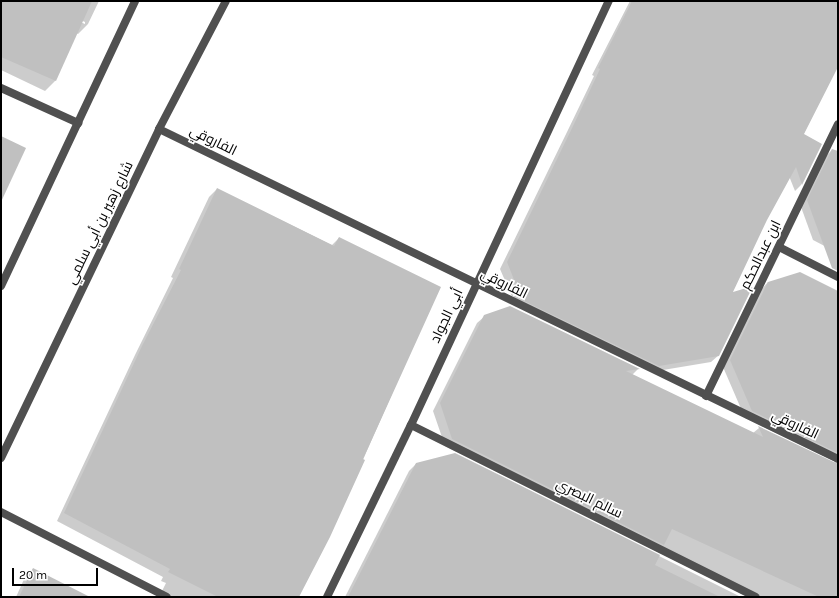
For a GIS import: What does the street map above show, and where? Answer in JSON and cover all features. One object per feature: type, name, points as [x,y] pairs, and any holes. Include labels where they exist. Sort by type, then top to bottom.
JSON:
[{"type":"street","points":[[1,286],[135,1]]},
{"type":"street","name":"شارع زهير بن أبي سلمي","points":[[1,458],[159,129],[226,1]]},
{"type":"street","name":"أبي الجواد","points":[[327,597],[411,425],[609,1]]},
{"type":"street","points":[[1,88],[78,123]]},
{"type":"street","name":"ابن عبدالحكم","points":[[706,396],[838,124]]},
{"type":"street","name":"الفاروقي","points":[[159,129],[838,459]]},
{"type":"street","points":[[779,247],[838,277]]},
{"type":"street","name":"سالم البصري","points":[[411,425],[756,597]]},
{"type":"street","points":[[1,512],[167,597]]},
{"type":"building","points":[[1,1],[92,1],[56,81],[1,57]]},
{"type":"building","points":[[632,1],[838,1],[838,67],[804,134],[822,144],[802,185],[796,167],[767,220],[733,292],[753,286],[719,356],[659,366],[522,300],[507,262],[600,69],[598,68]]},
{"type":"building","points":[[1,136],[26,148],[1,202]]},
{"type":"building","points":[[832,149],[838,151],[838,271],[832,268],[807,200]]},
{"type":"building","points":[[217,188],[334,246],[339,237],[441,287],[363,459],[365,460],[330,537],[299,597],[218,597],[168,572],[170,569],[64,513],[142,346],[181,270],[179,269]]},
{"type":"building","points":[[800,272],[838,291],[838,453],[752,411],[730,360],[768,282]]},
{"type":"building","points":[[510,306],[640,369],[626,371],[763,437],[758,426],[838,464],[838,597],[819,597],[672,529],[664,545],[452,439],[440,403],[484,315]]},
{"type":"building","points":[[455,453],[660,555],[655,565],[720,597],[348,597],[416,463]]},
{"type":"building","points":[[33,568],[90,597],[19,597]]}]
